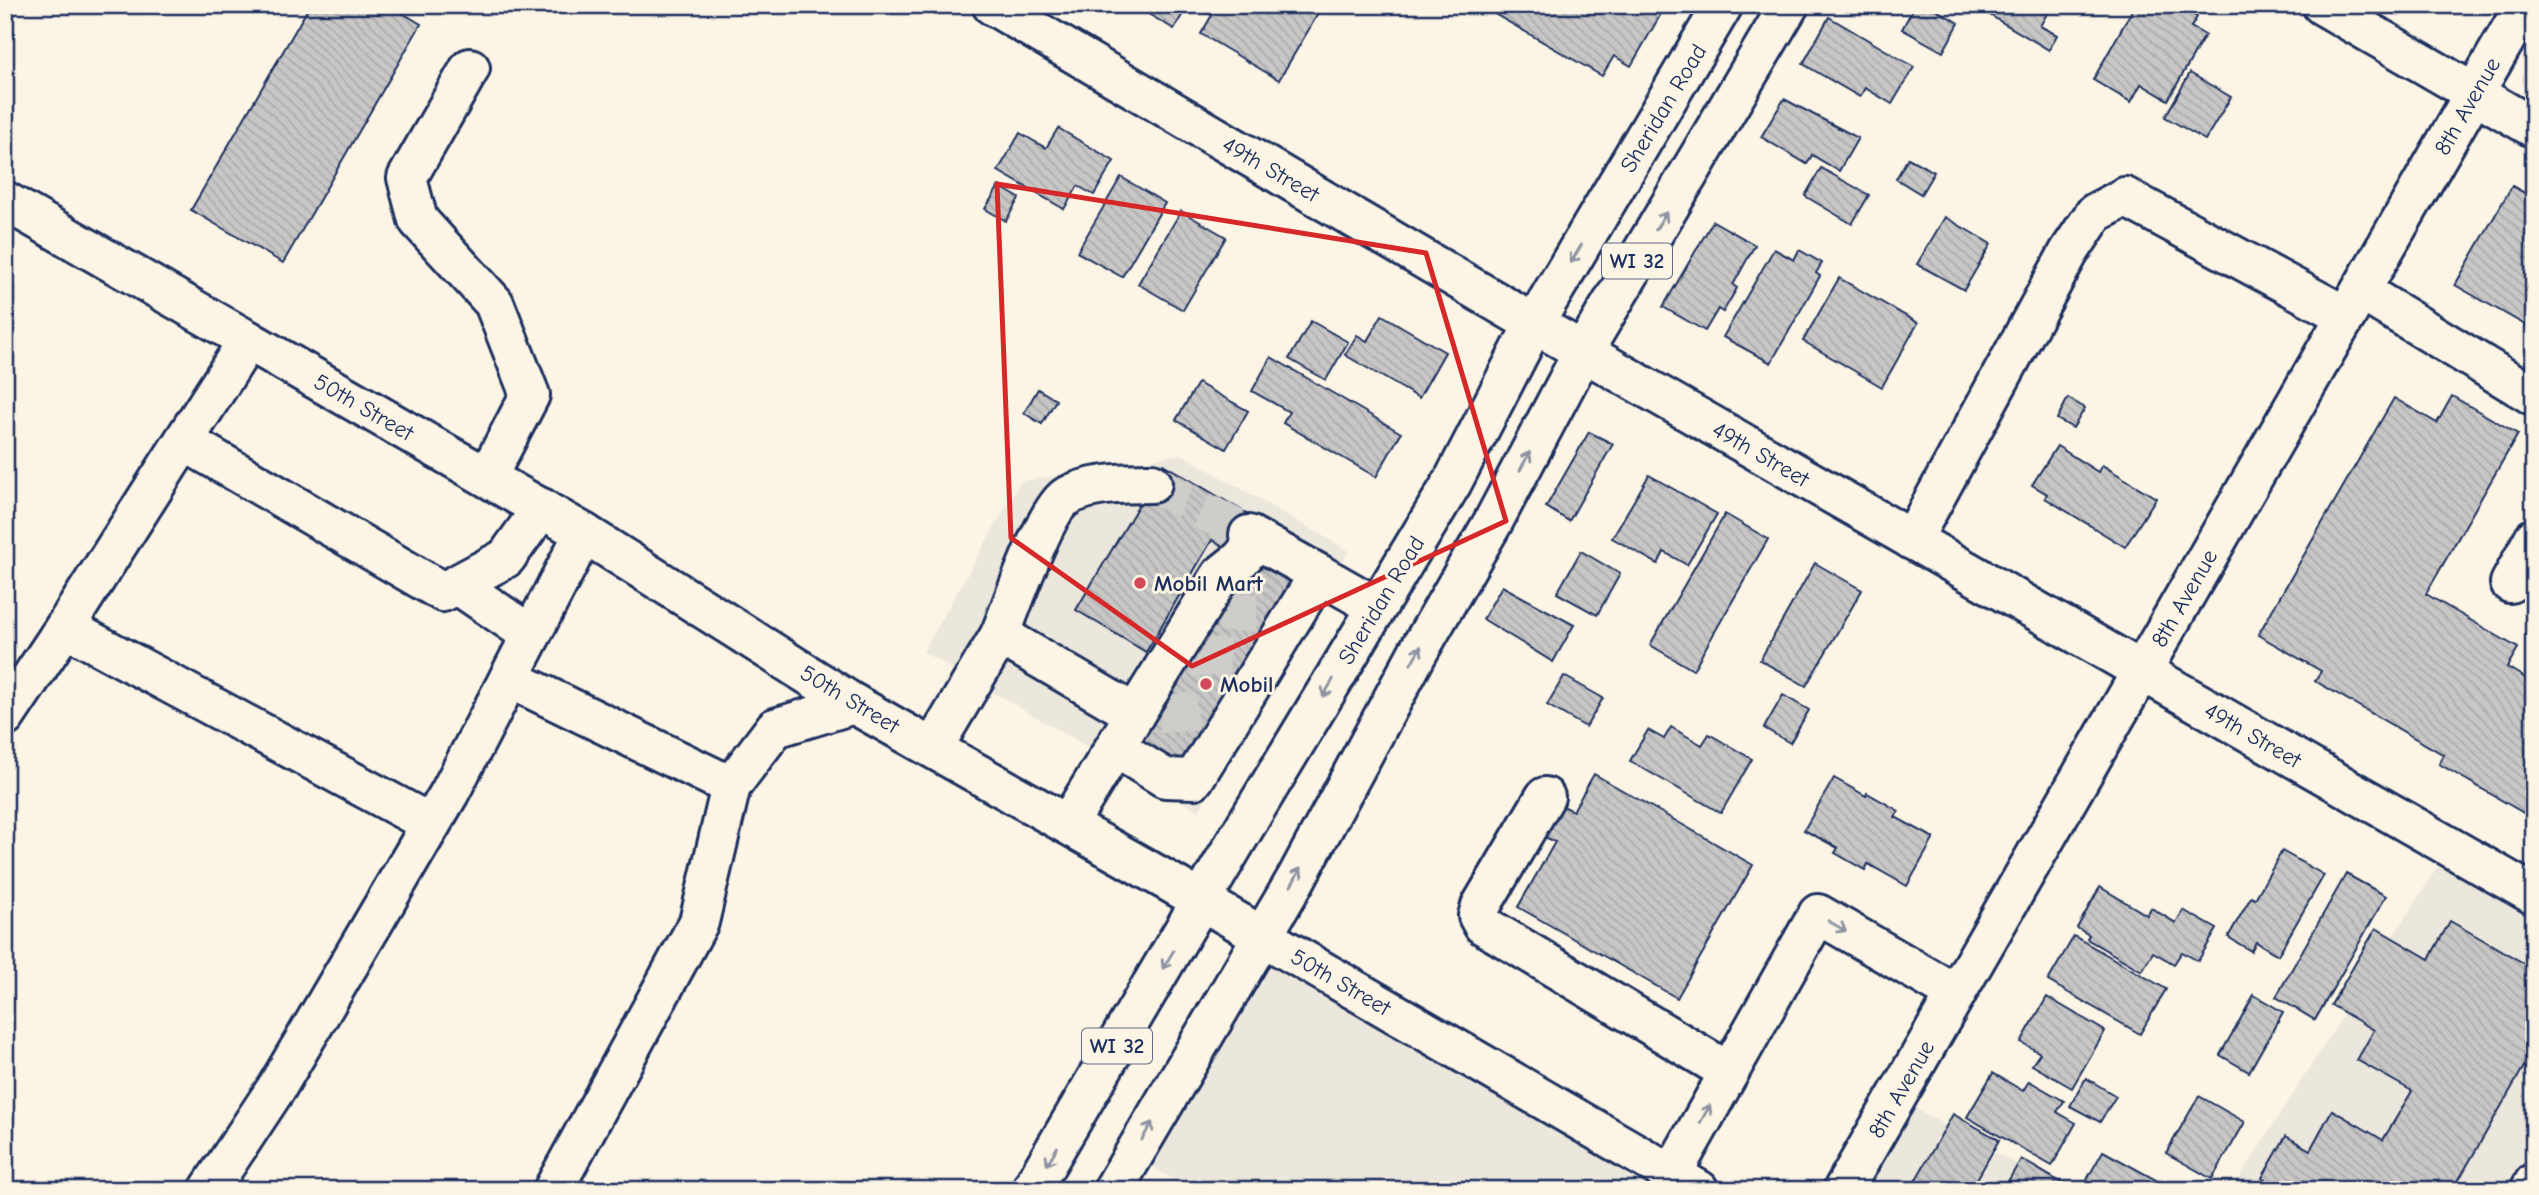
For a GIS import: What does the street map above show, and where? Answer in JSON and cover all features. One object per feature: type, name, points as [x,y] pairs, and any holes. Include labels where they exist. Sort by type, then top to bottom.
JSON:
[{"type":"street","name":"49th Street","points":[[992,5],[1534,324],[2534,895]]},
{"type":"street","name":"Sheridan Road","points":[[1031,1190],[1452,482],[1534,324],[1723,5]]},
{"type":"street","name":"WI 32","points":[[1113,1190],[1296,878],[1418,653],[1493,522],[1583,352],[1789,5]]},
{"type":"street","points":[[2322,5],[2534,128]]},
{"type":"street","name":"8th Avenue","points":[[1843,1190],[2525,5]]},
{"type":"street","points":[[470,68],[407,177],[418,220],[494,303],[530,395],[487,477]]},
{"type":"street","points":[[1912,540],[2069,252],[2095,213],[2125,197],[2353,303],[2534,396]]},
{"type":"street","name":"50th Street","points":[[5,201],[542,508],[854,704],[1203,901],[1685,1182]]},
{"type":"street","points":[[5,717],[248,340]]},
{"type":"street","points":[[184,441],[443,592],[506,558],[542,508]]},
{"type":"street","points":[[933,748],[1000,635],[1043,529],[1064,498],[1088,489],[1152,483]]},
{"type":"street","points":[[209,1190],[277,1087],[431,824],[584,533]]},
{"type":"street","points":[[1068,824],[1116,748],[1147,714],[1209,612],[1221,575],[1241,559],[1252,538],[1377,607]]},
{"type":"street","points":[[2510,583],[2534,538]]},
{"type":"street","points":[[1116,748],[1165,778],[1194,779],[1228,710],[1286,614],[1319,574]]},
{"type":"street","points":[[458,584],[531,635]]},
{"type":"street","points":[[65,627],[431,824]]},
{"type":"street","points":[[1000,635],[1147,714]]},
{"type":"street","points":[[509,678],[731,786]]},
{"type":"street","points":[[553,1190],[699,922],[731,786],[775,728],[854,704]]},
{"type":"street","points":[[1545,797],[1482,906],[1478,916],[1483,925],[1729,1072]]},
{"type":"street","points":[[1685,1182],[1729,1072],[1818,914],[1956,994]]},
{"type":"street","points":[[2530,1190],[2534,1183]]},
{"type":"highlighted area","points":[[997,184],[1426,253],[1506,521],[1192,666],[1011,538]]},
{"type":"shaded area","points":[[1181,454],[1349,551],[1199,811],[923,652],[1020,482]]},
{"type":"shaded area","points":[[2450,847],[2534,895],[2534,1190],[2232,1190]]},
{"type":"shaded area","points":[[1262,936],[1699,1190],[1192,1190],[1133,1156]]},
{"type":"shaded area","points":[[1896,1098],[2064,1190],[1843,1190]]},
{"type":"building","points":[[310,5],[389,5],[421,24],[283,263],[191,210]]},
{"type":"building","points":[[1133,5],[1188,5],[1174,29]]},
{"type":"building","points":[[1207,5],[1307,5],[1319,12],[1279,80],[1201,34],[1212,15],[1204,11]]},
{"type":"building","points":[[1497,5],[1666,5],[1631,66],[1614,56],[1602,76],[1493,13]]},
{"type":"building","points":[[1915,5],[1928,5],[1959,23],[1943,52],[1902,29]]},
{"type":"building","points":[[1979,5],[2052,5],[2040,26],[2057,35],[2049,50],[1978,8]]},
{"type":"building","points":[[2135,5],[2176,5],[2197,17],[2191,27],[2205,35],[2168,100],[2141,84],[2131,102],[2093,80]]},
{"type":"building","points":[[1829,17],[1914,67],[1892,104],[1865,88],[1860,97],[1803,64]]},
{"type":"building","points":[[2190,73],[2231,97],[2205,140],[2165,117]]},
{"type":"building","points":[[1784,99],[1858,138],[1839,171],[1812,155],[1807,164],[1761,137]]},
{"type":"building","points":[[1058,128],[1114,161],[1094,195],[1078,186],[1064,209],[998,171],[1020,133],[1046,148]]},
{"type":"building","points":[[1908,158],[1934,172],[1921,194],[1896,179]]},
{"type":"building","points":[[1821,168],[1869,195],[1852,224],[1805,196]]},
{"type":"building","points":[[1121,177],[1165,203],[1122,277],[1077,252]]},
{"type":"building","points":[[999,186],[1019,198],[1006,221],[985,209]]},
{"type":"building","points":[[2512,186],[2534,198],[2534,330],[2455,285]]},
{"type":"building","points":[[1181,211],[1226,237],[1183,310],[1138,284]]},
{"type":"building","points":[[1945,217],[1991,244],[1964,290],[1917,264]]},
{"type":"building","points":[[1713,221],[1755,245],[1733,285],[1737,288],[1723,312],[1718,309],[1705,331],[1663,307]]},
{"type":"building","points":[[1774,249],[1794,260],[1799,250],[1822,263],[1816,273],[1820,276],[1771,363],[1723,337]]},
{"type":"building","points":[[1839,278],[1918,323],[1882,387],[1803,341]]},
{"type":"building","points":[[1382,315],[1445,352],[1419,398],[1345,355],[1357,335],[1367,341]]},
{"type":"building","points":[[1311,321],[1348,342],[1326,380],[1289,359]]},
{"type":"building","points":[[1271,357],[1401,433],[1376,477],[1283,423],[1289,412],[1252,391]]},
{"type":"building","points":[[1198,383],[1248,411],[1226,449],[1176,420]]},
{"type":"building","points":[[1038,389],[1056,400],[1042,424],[1024,413]]},
{"type":"building","points":[[2452,396],[2518,434],[2426,594],[2518,648],[2507,667],[2534,683],[2534,819],[2439,764],[2444,755],[2315,681],[2321,671],[2258,635],[2394,398],[2437,423]]},
{"type":"building","points":[[2068,398],[2085,408],[2073,428],[2057,419]]},
{"type":"building","points":[[1589,432],[1613,444],[1569,521],[1546,507]]},
{"type":"building","points":[[2057,446],[2098,472],[2102,465],[2156,498],[2125,547],[2045,498],[2047,494],[2032,485]]},
{"type":"building","name":"Mobil Mart","points":[[1163,464],[1258,520],[1237,555],[1212,540],[1146,652],[1076,610]]},
{"type":"building","points":[[1649,475],[1717,514],[1687,565],[1664,552],[1658,564],[1612,538]]},
{"type":"building","points":[[1725,514],[1768,539],[1693,670],[1650,645]]},
{"type":"building","points":[[1581,551],[1620,574],[1597,615],[1557,593]]},
{"type":"building","name":"Mobil","points":[[1251,557],[1295,583],[1183,772],[1140,746]]},
{"type":"building","points":[[1815,563],[1862,590],[1806,686],[1760,660]]},
{"type":"building","points":[[1502,586],[1574,625],[1553,662],[1483,619]]},
{"type":"building","points":[[1564,676],[1603,698],[1586,727],[1547,705]]},
{"type":"building","points":[[1783,695],[1809,710],[1790,743],[1764,728]]},
{"type":"building","points":[[1671,727],[1702,745],[1709,734],[1752,759],[1721,813],[1630,761],[1648,730],[1664,739]]},
{"type":"building","points":[[1594,774],[1753,865],[1677,998],[1518,907],[1555,842],[1545,837],[1563,806],[1573,811]]},
{"type":"building","points":[[1834,778],[1899,811],[1895,817],[1934,838],[1907,886],[1868,864],[1865,870],[1835,853],[1838,848],[1804,830]]},
{"type":"building","points":[[2282,851],[2324,875],[2278,955],[2256,942],[2251,951],[2228,937],[2251,897],[2255,899]]},
{"type":"building","points":[[2346,874],[2386,896],[2315,1020],[2276,997]]},
{"type":"building","points":[[2100,887],[2147,915],[2151,908],[2176,923],[2183,910],[2217,929],[2198,961],[2182,952],[2174,964],[2153,952],[2142,971],[2087,939],[2089,935],[2077,928]]},
{"type":"building","points":[[2450,921],[2534,969],[2534,1049],[2453,1190],[2282,1190],[2262,1178],[2286,1136],[2310,1150],[2332,1110],[2383,1140],[2412,1091],[2357,1060],[2374,1030],[2331,1005],[2376,928],[2429,959]]},
{"type":"building","points":[[2074,936],[2166,989],[2140,1034],[2048,981]]},
{"type":"building","points":[[2254,995],[2283,1012],[2249,1072],[2220,1055]]},
{"type":"building","points":[[2047,997],[2105,1031],[2072,1088],[2032,1065],[2040,1053],[2021,1042]]},
{"type":"building","points":[[1993,1073],[2023,1091],[2029,1081],[2064,1101],[2057,1112],[2076,1123],[2052,1166],[1967,1117]]},
{"type":"building","points":[[2086,1078],[2116,1096],[2100,1122],[2070,1106]]},
{"type":"building","points":[[2199,1096],[2245,1122],[2212,1179],[2166,1153]]},
{"type":"building","points":[[1953,1114],[1999,1140],[1971,1190],[1910,1190]]},
{"type":"building","points":[[2103,1151],[2158,1181],[2152,1190],[2081,1190]]},
{"type":"building","points":[[2021,1159],[2065,1185],[2063,1190],[2003,1190]]},
{"type":"tunnel","points":[[1152,483],[1249,535]]},
{"type":"tunnel","points":[[1219,612],[1277,613]]},
{"type":"tunnel","points":[[1192,657],[1251,658]]},
{"type":"tunnel","points":[[1159,714],[1220,710]]},
{"type":"place","name":"Mobil Mart","points":[[1140,583]]},
{"type":"place","name":"Mobil","points":[[1206,684]]}]
